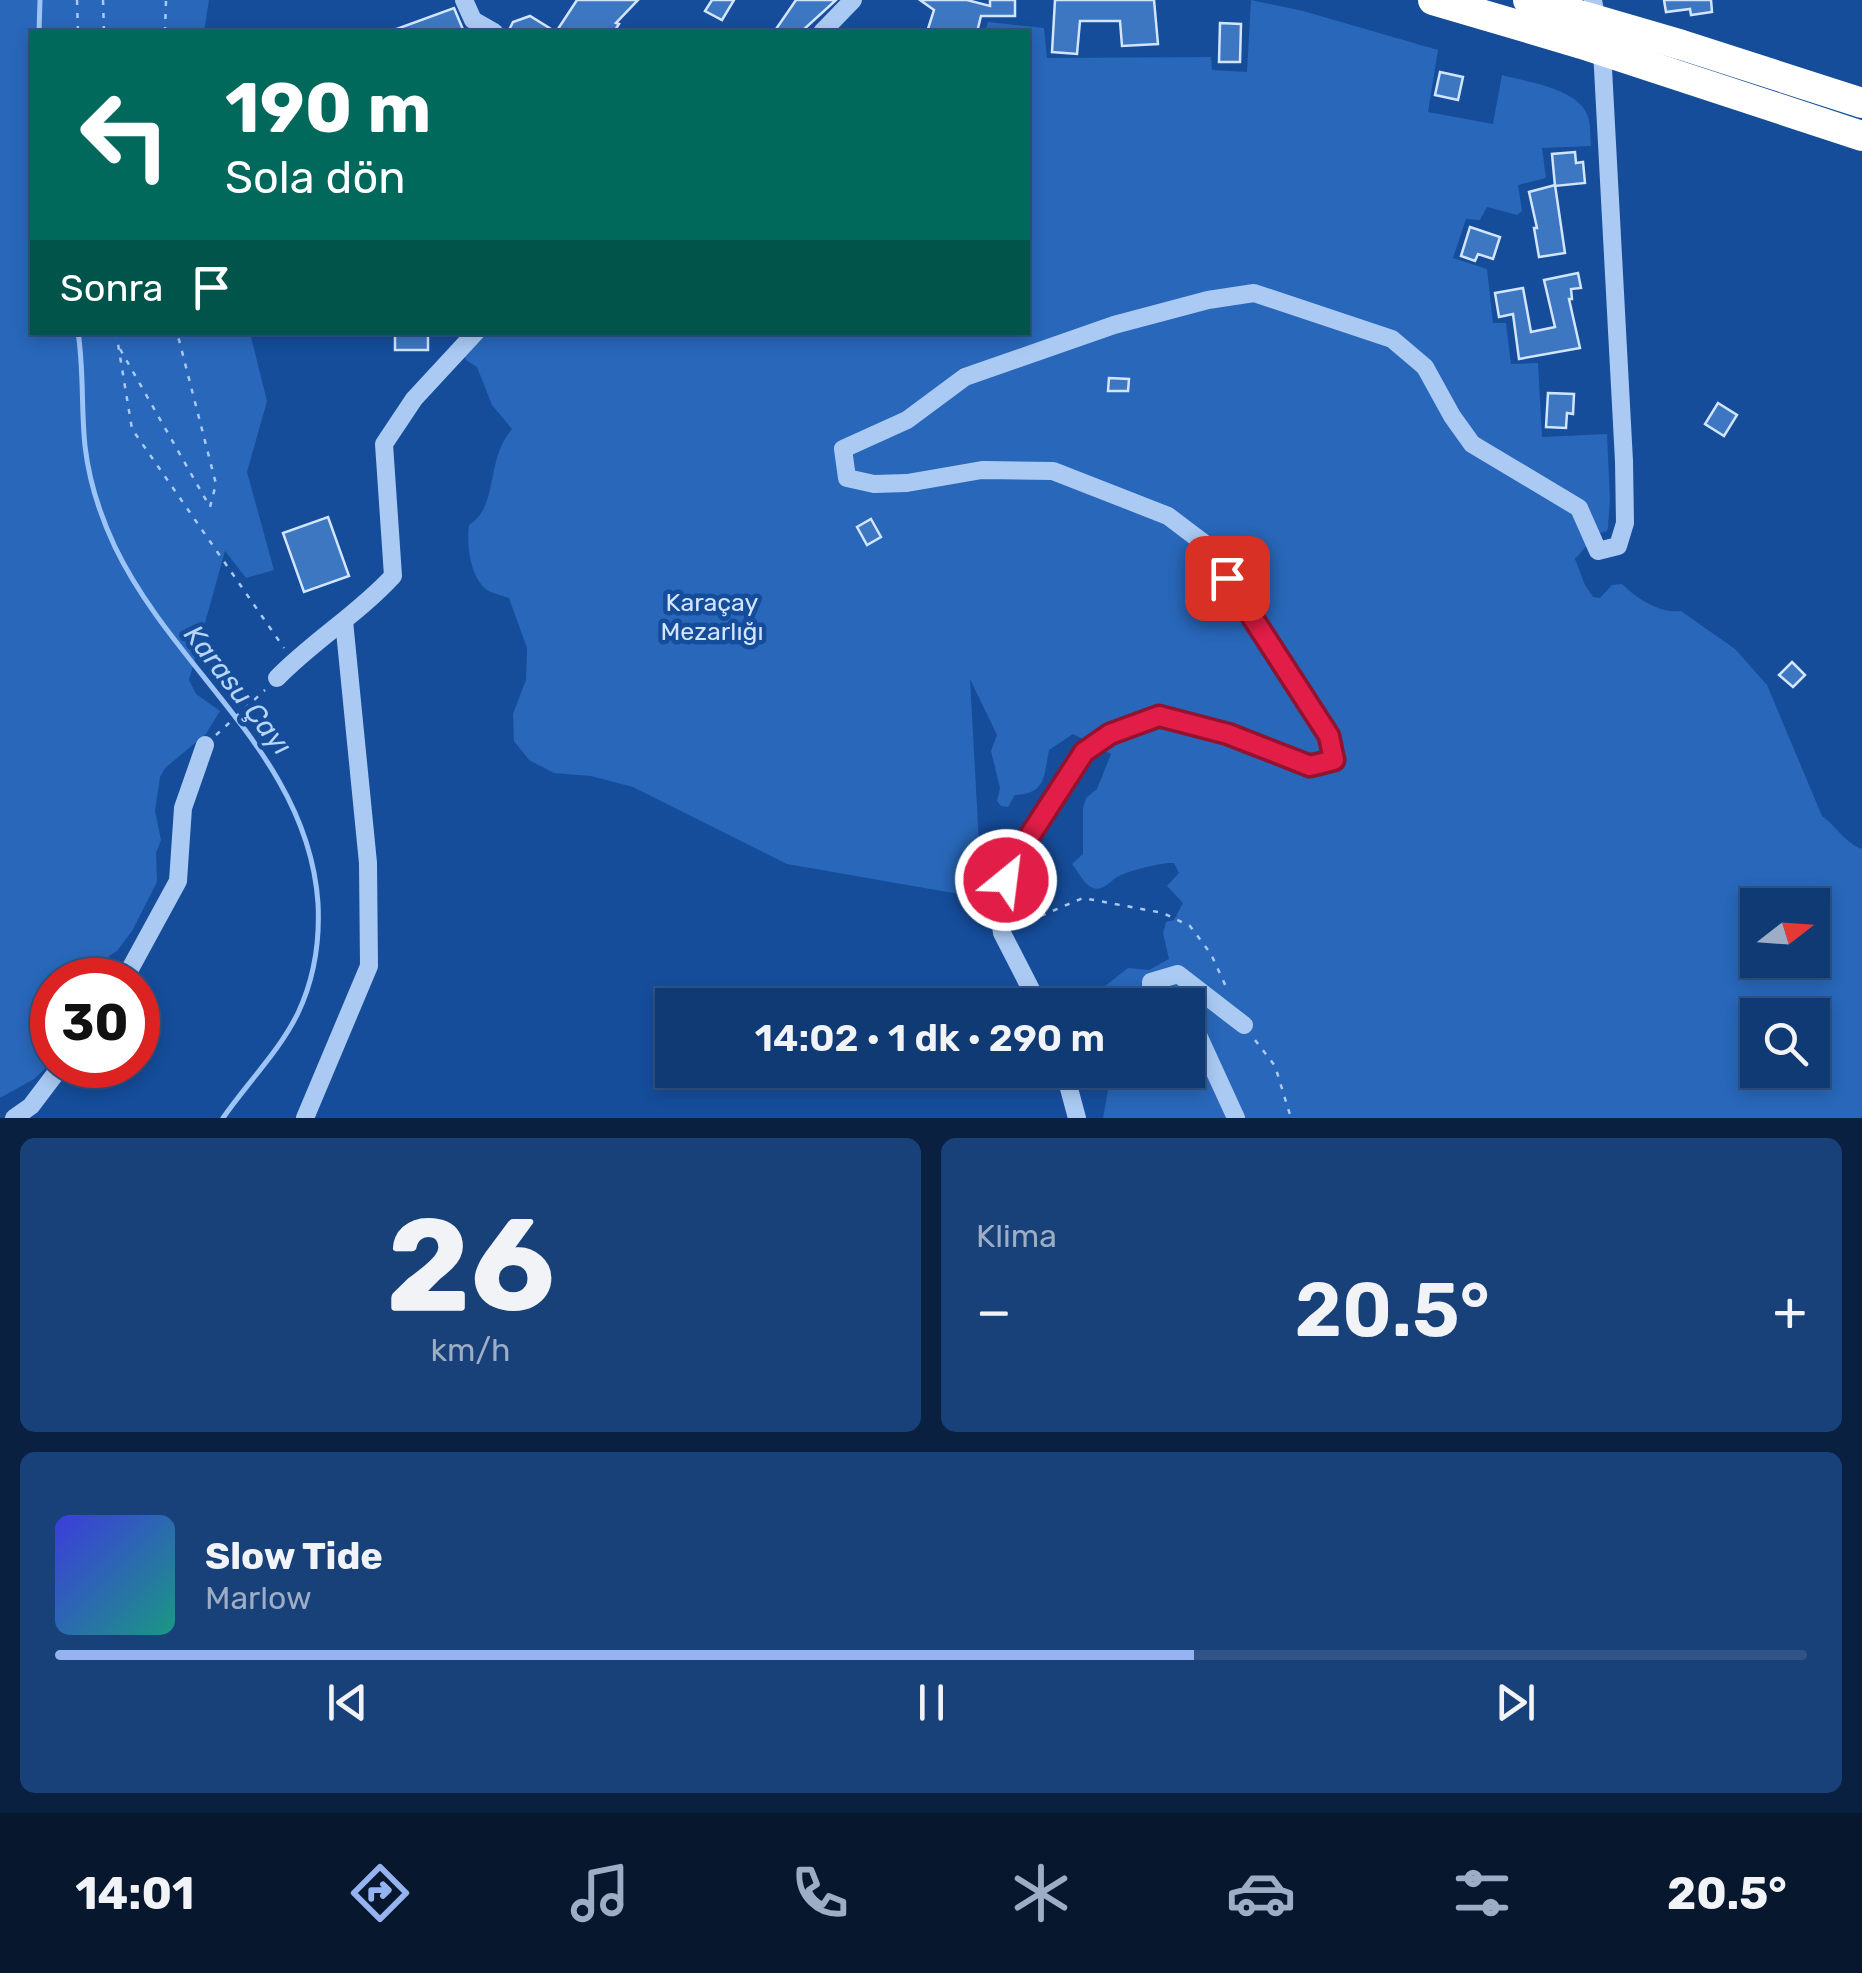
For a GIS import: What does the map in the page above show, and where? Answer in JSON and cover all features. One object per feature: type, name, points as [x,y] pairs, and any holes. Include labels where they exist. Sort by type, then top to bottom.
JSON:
[{"type":"highway","points":[[1433,0],[1602,50],[1862,136]]},
{"type":"highway","points":[[1528,0],[1594,10],[1862,103]]},
{"type":"street","points":[[464,0],[473,20],[490,30]]},
{"type":"street","points":[[824,30],[854,0]]},
{"type":"street","points":[[1030,988],[1002,933],[997,900],[1014,860],[1084,752],[1110,734],[1159,716],[1228,734],[1310,766],[1334,760],[1329,736],[1206,544],[1168,516],[1053,471],[982,470],[907,483],[874,484],[847,478],[843,449],[907,420],[965,378],[1114,325],[1208,300],[1254,294],[1392,339],[1425,367],[1472,444],[1579,508],[1598,551],[1618,546],[1626,523],[1624,461],[1602,50],[1594,10]]},
{"type":"street","points":[[278,678],[394,576],[384,444],[414,399],[473,335]]},
{"type":"street","points":[[305,1118],[369,966],[368,863],[344,621]]},
{"type":"street","points":[[136,958],[178,881],[183,808],[205,746]]},
{"type":"street","points":[[1151,988],[1151,982],[1178,974],[1196,988]]},
{"type":"street","points":[[1205,995],[1244,1025]]},
{"type":"street","points":[[1205,1050],[1236,1118]]},
{"type":"street","points":[[14,1118],[31,1106],[45,1088]]},
{"type":"street","points":[[1069,1088],[1077,1118]]},
{"type":"path","points":[[76,0],[78,30]]},
{"type":"path","points":[[103,0],[104,30]]},
{"type":"path","points":[[164,30],[166,0]]},
{"type":"path","points":[[117,335],[118,346],[210,507],[216,484],[178,335]]},
{"type":"path","points":[[117,335],[132,429],[294,662]]},
{"type":"path","points":[[205,746],[278,678]]},
{"type":"green space","points":[[0,0],[209,0],[204,30],[30,30],[30,335],[250,335],[267,401],[247,472],[274,570],[246,578],[225,551],[189,680],[196,694],[220,711],[206,734],[165,768],[160,777],[155,811],[161,840],[156,853],[157,882],[132,931],[109,958],[30,958],[30,1081],[0,1098]]},
{"type":"green space","name":"Karaçay Mezarlığı","points":[[1251,0],[1438,50],[1428,112],[1493,124],[1502,75],[1561,92],[1587,114],[1591,146],[1542,148],[1546,178],[1518,185],[1522,211],[1517,215],[1487,207],[1480,220],[1466,219],[1453,258],[1487,269],[1493,323],[1506,323],[1511,364],[1538,363],[1542,437],[1607,434],[1607,531],[1597,534],[1575,559],[1593,597],[1600,598],[1612,585],[1622,584],[1649,604],[1681,611],[1735,649],[1767,685],[1822,816],[1862,849],[1862,1118],[1103,1118],[1108,1088],[1205,1088],[1205,988],[1104,988],[1128,968],[1149,970],[1169,959],[1163,933],[1166,922],[1174,920],[1183,903],[1167,886],[1179,873],[1174,863],[1132,871],[1097,889],[1087,884],[1072,864],[1083,854],[1086,798],[1097,789],[1111,754],[1073,734],[1049,750],[1039,787],[1015,795],[1008,807],[1001,806],[997,801],[1000,788],[991,751],[997,735],[970,679],[982,898],[787,864],[633,787],[591,776],[554,773],[529,760],[514,741],[513,714],[526,680],[527,648],[509,598],[486,589],[475,574],[468,534],[469,525],[485,507],[498,455],[512,429],[492,405],[477,367],[466,360],[464,354],[474,341],[485,335],[1030,335],[1030,30],[986,30],[988,22],[1044,28],[1047,58],[1211,57],[1212,70],[1247,72]]},
{"type":"building","points":[[577,0],[638,0],[616,23],[619,24],[615,30],[557,30]]},
{"type":"building","points":[[712,0],[734,0],[722,20],[705,11]]},
{"type":"building","points":[[796,0],[836,0],[803,30],[775,30]]},
{"type":"building","points":[[920,0],[967,0],[990,6],[990,0],[1015,0],[1015,16],[981,16],[978,30],[928,30],[934,10]]},
{"type":"building","points":[[1055,0],[1154,0],[1158,44],[1122,46],[1120,21],[1080,21],[1077,54],[1052,52]]},
{"type":"building","points":[[1664,0],[1711,0],[1712,12],[1666,12]]},
{"type":"building","points":[[454,8],[463,30],[394,30]]},
{"type":"building","points":[[530,16],[553,30],[509,30],[513,22]]},
{"type":"building","points":[[1220,23],[1241,24],[1240,62],[1219,62]]},
{"type":"building","points":[[1440,72],[1463,77],[1458,100],[1435,95]]},
{"type":"building","points":[[1575,152],[1576,163],[1583,162],[1585,183],[1555,186],[1552,154]]},
{"type":"building","points":[[1555,185],[1565,253],[1539,257],[1529,192]]},
{"type":"building","points":[[1470,227],[1500,237],[1493,259],[1478,254],[1475,261],[1461,256]]},
{"type":"building","points":[[1578,273],[1581,288],[1571,289],[1569,299],[1580,348],[1519,359],[1513,314],[1499,317],[1495,293],[1523,288],[1531,332],[1555,327],[1544,280]]},
{"type":"building","points":[[395,335],[428,335],[428,350],[395,350]]},
{"type":"building","points":[[1109,378],[1129,379],[1128,391],[1108,391]]},
{"type":"building","points":[[1548,393],[1574,394],[1573,414],[1567,413],[1566,428],[1546,427]]},
{"type":"building","points":[[1718,403],[1737,415],[1724,436],[1705,424]]},
{"type":"building","points":[[328,517],[349,576],[304,592],[283,533]]},
{"type":"building","points":[[871,519],[881,537],[867,545],[857,527]]},
{"type":"building","points":[[1792,662],[1805,675],[1793,687],[1779,675]]},
{"type":"waterway","name":"Karasu Çayı","points":[[39,30],[40,0]]},
{"type":"waterway","name":"Karasu Çayı","points":[[78,335],[87,459],[96,498],[115,547],[171,635],[265,759],[290,803],[309,851],[318,917],[317,946],[308,987],[282,1041],[223,1118]]},
{"type":"route","points":[[1006,880],[1014,860],[1084,752],[1110,734],[1159,716],[1228,734],[1310,766],[1334,760],[1329,736],[1227,578]]}]
